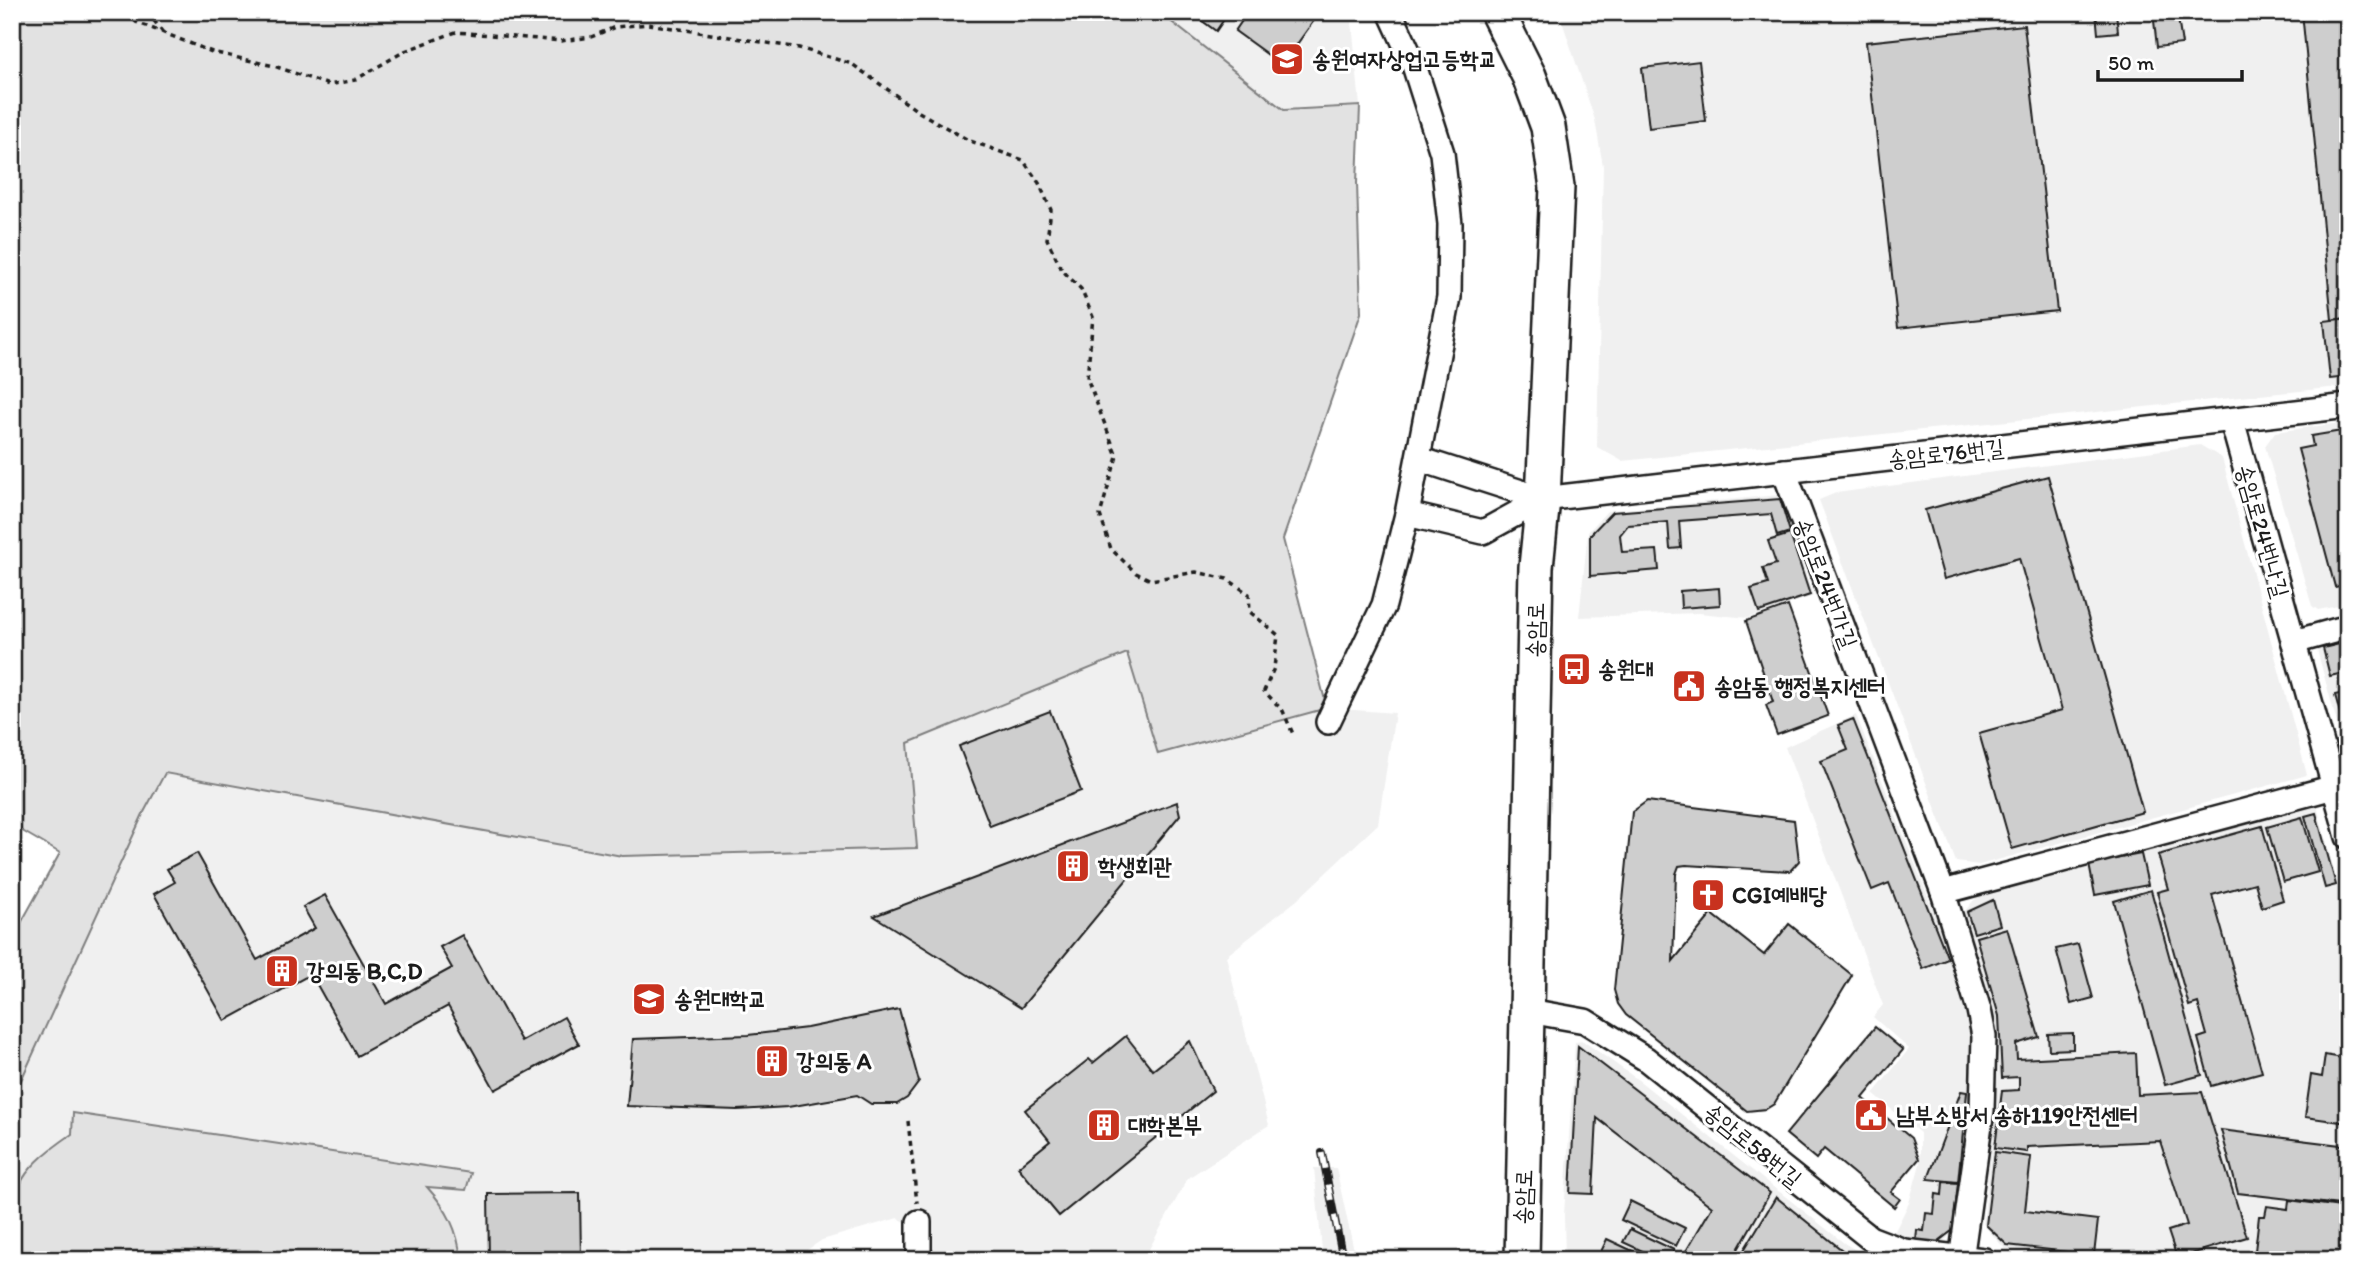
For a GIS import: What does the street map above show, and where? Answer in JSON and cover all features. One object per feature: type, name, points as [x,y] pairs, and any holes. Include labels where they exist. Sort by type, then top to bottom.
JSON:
[{"type":"main road","name":"송암로","points":[[1497,12],[1529,76],[1548,127],[1557,187],[1543,499],[1536,567],[1522,1260]]},
{"type":"street","points":[[1328,722],[1384,605],[1419,459],[1449,297],[1450,224],[1442,153],[1413,62],[1390,12]]},
{"type":"street","name":"송암로76번길","points":[[1543,499],[2348,406]]},
{"type":"street","name":"송암로24번나길","points":[[2232,421],[2348,837]]},
{"type":"street","points":[[1419,459],[1543,499]]},
{"type":"street","name":"송암로24번가길","points":[[1784,471],[1943,892],[1979,1010],[1984,1036],[1982,1110],[1969,1259]]},
{"type":"street","points":[[1407,514],[1483,532],[1543,499]]},
{"type":"street","points":[[2294,642],[2348,627]]},
{"type":"street","points":[[1943,892],[2334,787]]},
{"type":"street","name":"송암로58번길","points":[[1529,1011],[1585,1021],[1646,1059],[1870,1238],[1904,1251],[1969,1259]]},
{"type":"street","points":[[919,1222],[919,1260]]},
{"type":"path","points":[[128,12],[136,22],[212,52],[274,66],[329,85],[355,80],[405,51],[456,32],[561,41],[591,37],[615,27],[649,24],[799,48],[852,64],[919,111],[968,140],[1023,160],[1039,183],[1051,210],[1046,239],[1062,270],[1081,289],[1093,317],[1087,378],[1117,456],[1100,515],[1111,549],[1136,573],[1151,580],[1196,572],[1227,579],[1249,594],[1250,612],[1278,635],[1274,668],[1264,691],[1283,711],[1293,734]]},
{"type":"path","points":[[148,12],[163,33]]},
{"type":"path","points":[[908,1121],[919,1222]]},
{"type":"shaded area","points":[[12,12],[1159,12],[1284,110],[1360,106],[1357,183],[1361,313],[1283,539],[1327,708],[1158,754],[1127,653],[908,743],[917,848],[622,856],[165,773],[143,814],[12,1100],[12,930],[16,932],[60,853],[12,825]]},
{"type":"shaded area","name":"송원여자상업고등학교","points":[[1159,12],[1351,12],[1360,106],[1284,110]]},
{"type":"shaded area","points":[[1559,12],[2348,12],[2348,386],[1622,461],[1597,447],[1603,166],[1595,120]]},
{"type":"shaded area","points":[[2348,422],[2348,604],[2318,610],[2312,606],[2265,446],[2275,432]]},
{"type":"shaded area","points":[[2200,445],[2222,458],[2307,775],[1979,865],[1956,862],[1819,500],[1836,493]]},
{"type":"shaded area","points":[[1780,495],[1813,596],[1748,618],[1699,613],[1579,617],[1588,532],[1607,511]]},
{"type":"shaded area","points":[[2348,639],[2348,763],[2317,650],[2322,645]]},
{"type":"shaded area","name":"송원대학교","points":[[1127,653],[1327,708],[1395,713],[1378,824],[1297,900],[1226,956],[1269,1125],[1188,1178],[1143,1260],[930,1260],[930,1219],[909,1224],[898,1218],[822,1240],[792,1260],[12,1260],[12,1100],[164,773],[622,856],[917,848],[907,743]]},
{"type":"shaded area","points":[[1856,715],[1933,909],[1967,1004],[1972,1054],[1958,1222],[1952,1233],[1937,1248],[1892,1237],[1909,1203],[1920,1164],[1920,1133],[1873,1094],[1909,1049],[1873,1017],[1883,1005],[1785,747]]},
{"type":"shaded area","points":[[2316,802],[2348,925],[2348,1260],[2106,1260],[2005,1249],[1983,1224],[1995,1111],[1997,1035],[1963,913],[1974,900],[1987,893]]},
{"type":"shaded area","points":[[1583,1041],[1637,1079],[1844,1243],[1864,1255],[1911,1260],[1565,1260],[1564,1215],[1575,1042]]},
{"type":"shaded area","points":[[73,1113],[471,1173],[466,1190],[427,1187],[450,1220],[461,1260],[12,1260],[13,1217],[19,1186],[37,1162],[72,1134]]},
{"type":"shaded area","points":[[1314,1168],[1336,1168],[1356,1260],[1323,1260]]},
{"type":"building","points":[[1190,12],[1229,12],[1216,31]]},
{"type":"building","points":[[1248,12],[1320,12],[1282,65],[1235,31]]},
{"type":"building","points":[[2096,12],[2116,12],[2118,32],[2098,34]]},
{"type":"building","points":[[2153,12],[2177,12],[2182,44],[2157,47]]},
{"type":"building","points":[[2302,12],[2348,12],[2348,318],[2332,320]]},
{"type":"building","points":[[2024,25],[2057,311],[1898,328],[1866,42]]},
{"type":"building","points":[[1699,61],[1706,121],[1649,128],[1642,68]]},
{"type":"building","points":[[2348,318],[2348,377],[2330,379],[2324,321]]},
{"type":"building","points":[[2348,430],[2348,584],[2335,587],[2298,449],[2313,446],[2311,436]]},
{"type":"building","points":[[2048,476],[2143,812],[2012,849],[1979,733],[2062,710],[2019,558],[1944,579],[1925,510]]},
{"type":"building","points":[[1780,499],[1790,532],[1777,536],[1771,514],[1679,521],[1681,548],[1670,549],[1668,522],[1628,525],[1620,535],[1622,552],[1657,550],[1659,570],[1590,576],[1590,535],[1612,512]]},
{"type":"building","points":[[1790,534],[1810,595],[1759,612],[1751,589],[1768,584],[1763,568],[1776,564],[1768,541]]},
{"type":"building","points":[[1719,588],[1720,605],[1681,608],[1680,591]]},
{"type":"building","points":[[1788,606],[1828,716],[1777,735],[1766,705],[1773,702],[1746,621]]},
{"type":"building","points":[[2348,642],[2348,672],[2330,676],[2323,648]]},
{"type":"building","points":[[2348,692],[2348,719],[2342,720],[2335,695]]},
{"type":"building","points":[[1050,711],[1081,791],[990,826],[959,746]]},
{"type":"building","points":[[1853,719],[1948,959],[1923,969],[1889,883],[1872,890],[1821,761],[1848,750],[1838,725]]},
{"type":"building","points":[[1647,801],[1794,820],[1799,861],[1790,871],[1686,865],[1679,866],[1676,874],[1673,961],[1712,914],[1764,955],[1789,924],[1852,975],[1774,1104],[1766,1109],[1747,1111],[1626,1015],[1618,1004],[1614,990],[1632,812]]},
{"type":"building","name":"학생회관","points":[[1177,802],[1180,815],[1021,1008],[874,916]]},
{"type":"building","points":[[2316,813],[2336,885],[2325,888],[2305,816]]},
{"type":"building","points":[[2302,817],[2318,872],[2283,882],[2267,827]]},
{"type":"building","points":[[2262,826],[2283,900],[2262,907],[2255,883],[2212,895],[2262,1072],[2211,1086],[2198,1038],[2207,1035],[2198,1003],[2189,1006],[2157,892],[2168,889],[2158,855]]},
{"type":"building","name":"강의동 B,C,D","points":[[197,853],[257,960],[315,928],[303,907],[325,895],[386,1004],[452,968],[440,947],[462,935],[521,1041],[564,1017],[579,1044],[495,1090],[448,1006],[357,1056],[311,974],[225,1021],[154,894],[175,882],[167,869]]},
{"type":"building","points":[[2141,854],[2148,885],[2095,895],[2089,864]]},
{"type":"building","points":[[2151,890],[2202,1075],[2165,1085],[2114,901]]},
{"type":"building","points":[[1993,900],[2000,925],[1974,933],[1967,912]]},
{"type":"building","points":[[2007,928],[2039,1037],[2016,1044],[2017,1059],[2136,1053],[2138,1095],[2202,1092],[2247,1237],[2177,1258],[2168,1231],[2187,1225],[2160,1141],[2027,1147],[2027,1152],[1995,1148],[2002,1091],[2019,1090],[2019,1077],[2002,1078],[1999,1016],[1976,937]]},
{"type":"building","points":[[2078,944],[2093,998],[2071,1004],[2056,949]]},
{"type":"building","name":"강의동 A","points":[[899,1009],[919,1082],[907,1098],[897,1104],[871,1104],[857,1095],[788,1107],[737,1110],[627,1106],[633,1039],[748,1035],[807,1028]]},
{"type":"building","points":[[1875,1027],[1903,1050],[1863,1098],[1911,1138],[1919,1159],[1891,1192],[1900,1199],[1894,1207],[1824,1149],[1816,1159],[1786,1134]]},
{"type":"building","points":[[2073,1033],[2073,1049],[2049,1050],[2048,1034]]},
{"type":"building","name":"대학본부","points":[[1126,1036],[1153,1070],[1190,1041],[1213,1091],[1059,1216],[1018,1167],[1050,1141],[1025,1110],[1089,1059],[1093,1063]]},
{"type":"building","points":[[1578,1046],[1770,1193],[1732,1260],[1686,1260],[1690,1253],[1686,1251],[1712,1207],[1597,1118],[1593,1194],[1570,1193]]},
{"type":"building","points":[[2325,1055],[2348,1059],[2348,1123],[2305,1117],[2311,1075],[2322,1077]]},
{"type":"building","points":[[1961,1091],[1967,1092],[1958,1182],[1928,1179]]},
{"type":"building","points":[[2221,1130],[2348,1146],[2348,1206],[2238,1193]]},
{"type":"building","points":[[1995,1152],[2031,1157],[2025,1211],[2098,1220],[2094,1255],[2007,1245],[1986,1225]]},
{"type":"building","points":[[1943,1182],[1958,1183],[1953,1230],[1935,1244],[1916,1242],[1917,1230],[1924,1231],[1926,1213],[1934,1214],[1936,1194],[1942,1195]]},
{"type":"building","points":[[580,1193],[581,1260],[489,1260],[488,1194]]},
{"type":"building","points":[[1776,1197],[1842,1250],[1841,1260],[1738,1260]]},
{"type":"building","points":[[2289,1200],[2348,1208],[2348,1260],[2258,1260],[2255,1251],[2259,1216],[2265,1216],[2267,1206],[2288,1209]]},
{"type":"building","points":[[1630,1201],[1685,1228],[1676,1246],[1621,1220]]},
{"type":"building","points":[[1630,1229],[1674,1250],[1669,1260],[1662,1260],[1623,1242]]},
{"type":"building","points":[[1607,1239],[1652,1260],[1597,1260]]},
{"type":"building","points":[[1851,1256],[1880,1260],[1850,1260]]},
{"type":"railway","points":[[1322,1153],[1343,1260]]},
{"type":"place","name":"송원여자상업고등학교","points":[[1287,59]]},
{"type":"place","name":"송원대","points":[[1574,669]]},
{"type":"place","name":"송암동 행정복지센터","points":[[1689,686]]},
{"type":"place","name":"학생회관","points":[[1073,866]]},
{"type":"place","name":"CGI예배당","points":[[1708,895]]},
{"type":"place","name":"강의동 B,C,D","points":[[282,971]]},
{"type":"place","name":"송원대학교","points":[[649,999]]},
{"type":"place","name":"강의동 A","points":[[772,1061]]},
{"type":"place","name":"남부소방서 송하119안전센터","points":[[1871,1115]]},
{"type":"place","name":"대학본부","points":[[1104,1125]]}]
